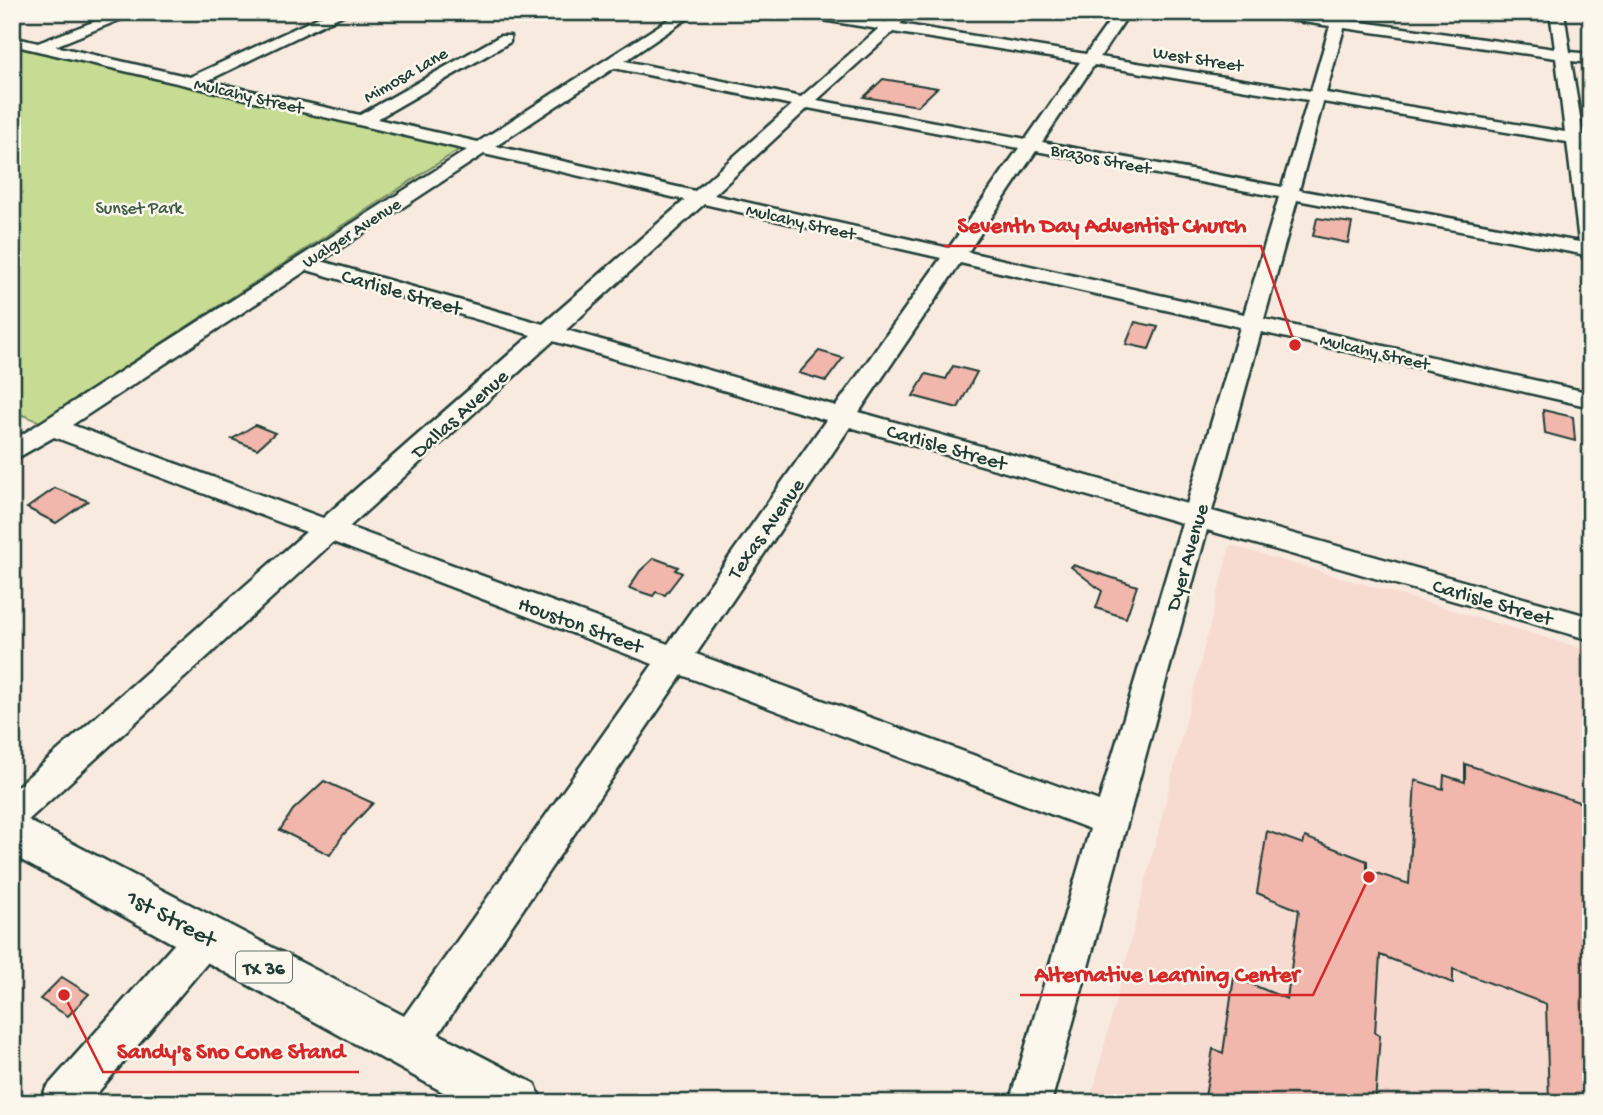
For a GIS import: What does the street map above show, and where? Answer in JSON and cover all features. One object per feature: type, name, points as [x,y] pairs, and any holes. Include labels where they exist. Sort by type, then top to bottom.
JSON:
[{"type":"main road","name":"1st Street","points":[[12,832],[516,1103]]},
{"type":"street","points":[[40,47],[132,12]]},
{"type":"street","points":[[191,82],[342,12]]},
{"type":"street","name":"Walger Avenue","points":[[12,453],[690,12]]},
{"type":"street","name":"West Street","points":[[798,12],[898,20],[1090,60],[1583,140]]},
{"type":"street","name":"Texas Avenue","points":[[408,1044],[1123,12]]},
{"type":"street","points":[[1263,12],[1340,18],[1591,59]]},
{"type":"street","points":[[1557,12],[1563,55],[1583,140],[1591,252]]},
{"type":"street","name":"Dyer Avenue","points":[[1030,1103],[1340,18]]},
{"type":"street","name":"Dallas Avenue","points":[[12,813],[898,20]]},
{"type":"street","name":"Mimosa Lane","points":[[361,121],[505,39]]},
{"type":"street","name":"Mulcahy Street","points":[[12,41],[1591,400]]},
{"type":"street","name":"Brazos Street","points":[[612,63],[805,103],[1591,252]]},
{"type":"street","name":"Carlisle Street","points":[[304,263],[1591,629]]},
{"type":"street","name":"Houston Street","points":[[52,426],[1110,821]]},
{"type":"street","points":[[61,1103],[206,936]]},
{"type":"shaded area","points":[[1230,545],[1591,651],[1591,1103],[1090,1103]]},
{"type":"green space","name":"Sunset Park","points":[[12,46],[460,149],[40,422],[12,411]]},
{"type":"building","points":[[883,79],[937,88],[918,106],[864,97]]},
{"type":"building","points":[[1317,218],[1352,223],[1348,243],[1313,236]]},
{"type":"building","points":[[1135,322],[1158,327],[1149,349],[1126,344]]},
{"type":"building","points":[[819,351],[843,358],[826,381],[799,373]]},
{"type":"building","points":[[953,366],[977,372],[958,408],[913,396],[926,374],[946,379]]},
{"type":"building","points":[[1543,410],[1573,417],[1575,441],[1545,433]]},
{"type":"building","points":[[255,425],[275,433],[257,449],[232,439]]},
{"type":"building","points":[[55,488],[88,501],[56,523],[27,508]]},
{"type":"building","points":[[654,558],[678,567],[675,570],[682,573],[665,595],[656,592],[653,596],[629,588],[640,571]]},
{"type":"building","points":[[1073,565],[1137,586],[1126,618],[1096,608],[1102,591],[1071,567]]},
{"type":"building","points":[[1465,764],[1591,806],[1591,1103],[1549,1103],[1546,1004],[1453,969],[1453,983],[1380,955],[1375,1033],[1380,1035],[1375,1103],[1204,1103],[1213,1049],[1223,1053],[1234,977],[1287,999],[1299,910],[1257,893],[1267,831],[1303,844],[1305,837],[1367,861],[1367,870],[1409,884],[1415,780],[1443,789],[1444,775],[1465,782]]},
{"type":"building","points":[[324,781],[373,803],[343,835],[330,855],[280,830],[293,810]]},
{"type":"building","points":[[62,977],[89,994],[68,1016],[40,999]]},
{"type":"place","name":"Seventh Day Adventist Church","points":[[1295,345]]},
{"type":"place","name":"Alternative Learning Center","points":[[1369,877]]},
{"type":"place","name":"Sandy's Sno Cone Stand","points":[[64,995]]}]
